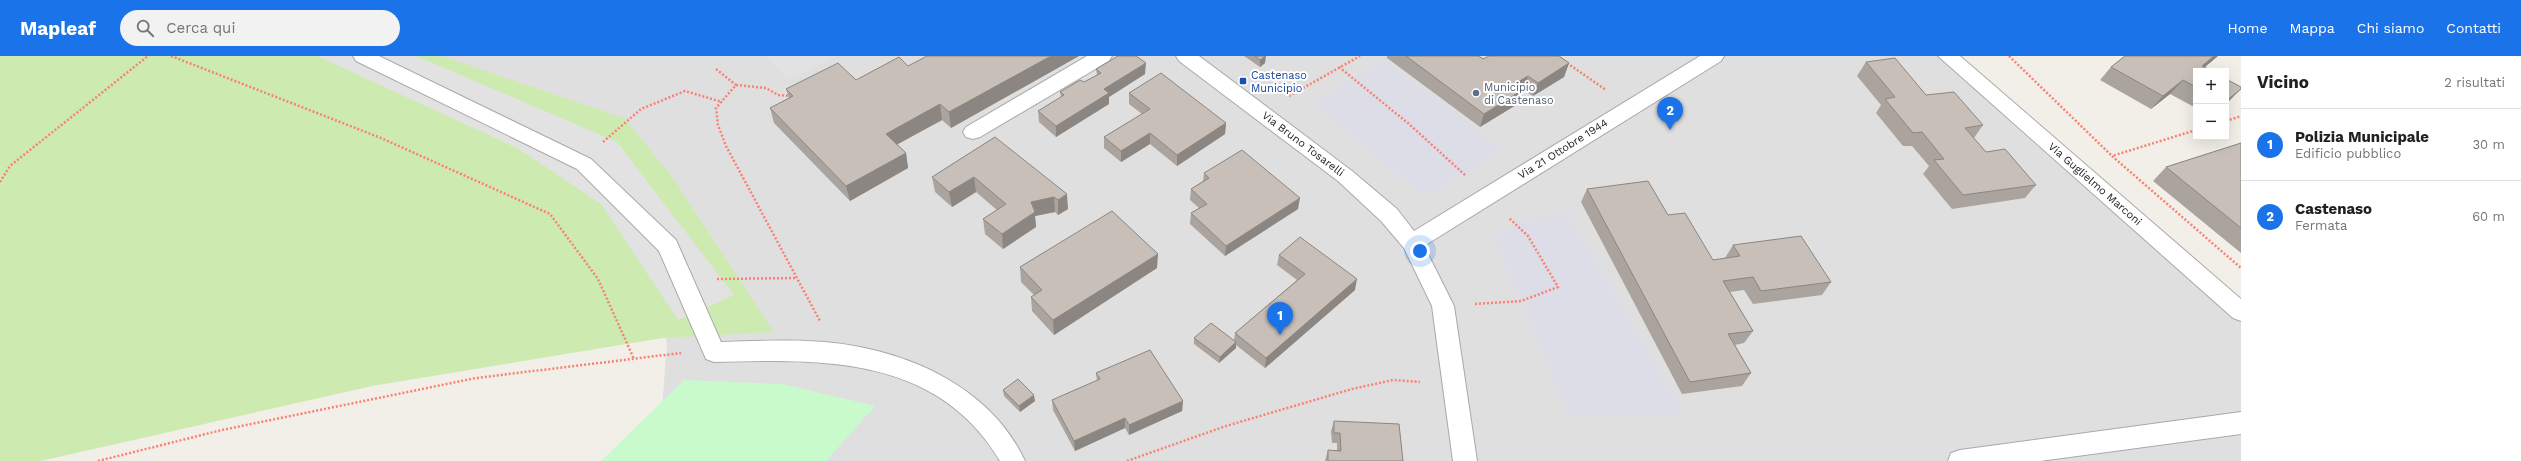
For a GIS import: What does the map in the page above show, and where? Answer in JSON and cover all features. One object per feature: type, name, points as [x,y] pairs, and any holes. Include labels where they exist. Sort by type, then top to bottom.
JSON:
[{"type":"street","points":[[363,56],[584,164],[668,246],[714,352],[784,351],[839,355],[872,359],[915,373],[956,396],[984,419],[1013,461]]},
{"type":"street","points":[[973,132],[1102,56]]},
{"type":"street","name":"Via Bruno Tosarelli","points":[[1186,56],[1345,176],[1389,214],[1412,243],[1443,306],[1464,461]]},
{"type":"street","name":"Via 21 Ottobre 1944","points":[[1412,243],[1712,56]]},
{"type":"street","name":"Via Guglielmo Marconi","points":[[1948,56],[2241,312]]},
{"type":"street","points":[[1960,461],[2241,423]]},
{"type":"path","points":[[0,182],[10,166],[148,56]]},
{"type":"path","points":[[171,56],[381,138],[550,214],[598,279],[634,359]]},
{"type":"path","points":[[1261,112],[1360,56]]},
{"type":"path","points":[[2009,56],[2112,156],[2241,268]]},
{"type":"path","points":[[1563,60],[1631,107]]},
{"type":"path","points":[[716,69],[736,85],[766,88],[778,95],[790,97],[797,94]]},
{"type":"path","points":[[736,85],[716,108],[718,125],[726,146],[839,355]]},
{"type":"path","points":[[584,164],[607,137],[641,109],[685,91],[722,102]]},
{"type":"path","points":[[2229,120],[2241,116]]},
{"type":"path","points":[[2112,156],[2193,131]]},
{"type":"path","points":[[682,278],[797,278]]},
{"type":"path","points":[[98,461],[222,430],[476,378],[634,359],[714,352]]},
{"type":"path","points":[[1127,461],[1226,426],[1352,389],[1393,380],[1454,385]]},
{"type":"shaded area","points":[[317,56],[416,56],[617,142],[734,295],[678,320],[601,204],[519,149]]},
{"type":"shaded area","points":[[384,56],[1954,56],[2241,307],[2241,461],[658,461],[667,343],[657,313]]},
{"type":"shaded area","points":[[766,56],[837,56],[788,80]]},
{"type":"shaded area","points":[[1382,60],[1505,150],[1424,197],[1314,104]]},
{"type":"shaded area","points":[[1569,214],[1685,415],[1569,416],[1494,238],[1524,219]]},
{"type":"green space","points":[[0,56],[442,56],[624,118],[671,175],[774,332],[663,338],[372,386],[41,461],[0,461]]},
{"type":"green space","points":[[684,380],[782,384],[875,406],[826,461],[601,461]]},
{"type":"building","points":[[927,56],[1051,56],[949,112],[940,104],[886,134],[906,153],[846,186],[770,108],[793,96],[786,89],[838,63],[856,80],[899,57],[908,66]]},
{"type":"building","points":[[1118,56],[1136,56],[1146,63],[1104,89],[1109,93],[1056,126],[1038,111],[1064,95],[1060,92],[1080,80],[1084,82],[1101,73],[1096,69]]},
{"type":"building","points":[[1255,56],[1266,56],[1260,60]]},
{"type":"building","name":"Municipio di Castenaso","points":[[1406,56],[1479,56],[1483,59],[1489,56],[1559,56],[1569,63],[1538,83],[1528,76],[1513,85],[1521,91],[1484,114]]},
{"type":"building","points":[[2125,56],[2214,56],[2202,66],[2206,68],[2193,68],[2193,85],[2183,80],[2163,96],[2111,67]]},
{"type":"building","points":[[1895,58],[1926,95],[1954,92],[1983,125],[1965,128],[1986,152],[2005,149],[2036,185],[1963,195],[1934,160],[1944,159],[1922,132],[1913,133],[1885,99],[1895,97],[1866,62]]},
{"type":"building","points":[[1161,73],[1226,123],[1177,155],[1150,133],[1121,151],[1104,137],[1150,109],[1129,93]]},
{"type":"building","points":[[2229,81],[2241,87],[2241,89],[2229,99]]},
{"type":"building","points":[[995,137],[1067,194],[1058,200],[1054,197],[1031,202],[1035,212],[1002,234],[983,219],[1006,204],[974,177],[949,192],[932,177]]},
{"type":"building","points":[[2241,143],[2241,228],[2166,167]]},
{"type":"building","points":[[1242,150],[1300,198],[1226,246],[1191,213],[1207,204],[1191,189],[1209,178],[1204,173]]},
{"type":"building","points":[[1648,181],[1668,215],[1685,213],[1713,260],[1740,256],[1733,245],[1801,236],[1831,282],[1761,291],[1753,277],[1723,281],[1753,331],[1728,334],[1751,373],[1690,382],[1587,189]]},
{"type":"building","points":[[1112,211],[1158,254],[1053,320],[1031,297],[1042,290],[1020,267]]},
{"type":"building","points":[[1300,237],[1357,279],[1266,358],[1235,333],[1305,274],[1279,255]]},
{"type":"building","points":[[1211,323],[1236,342],[1220,357],[1194,338]]},
{"type":"building","points":[[1150,350],[1183,401],[1129,425],[1125,418],[1074,441],[1052,400],[1100,379],[1096,373]]},
{"type":"building","points":[[1018,379],[1034,395],[1019,406],[1003,390]]},
{"type":"building","points":[[1334,421],[1399,424],[1403,461],[1328,461],[1328,450],[1341,451],[1340,433],[1334,433]]},
{"type":"place","name":"Castenaso Municipio","points":[[1243,81]]},
{"type":"place","name":"Municipio di Castenaso","points":[[1476,93]]},
{"type":"place","name":"Castenaso","points":[[1670,130]]},
{"type":"place","name":"Polizia Municipale","points":[[1280,335]]}]
